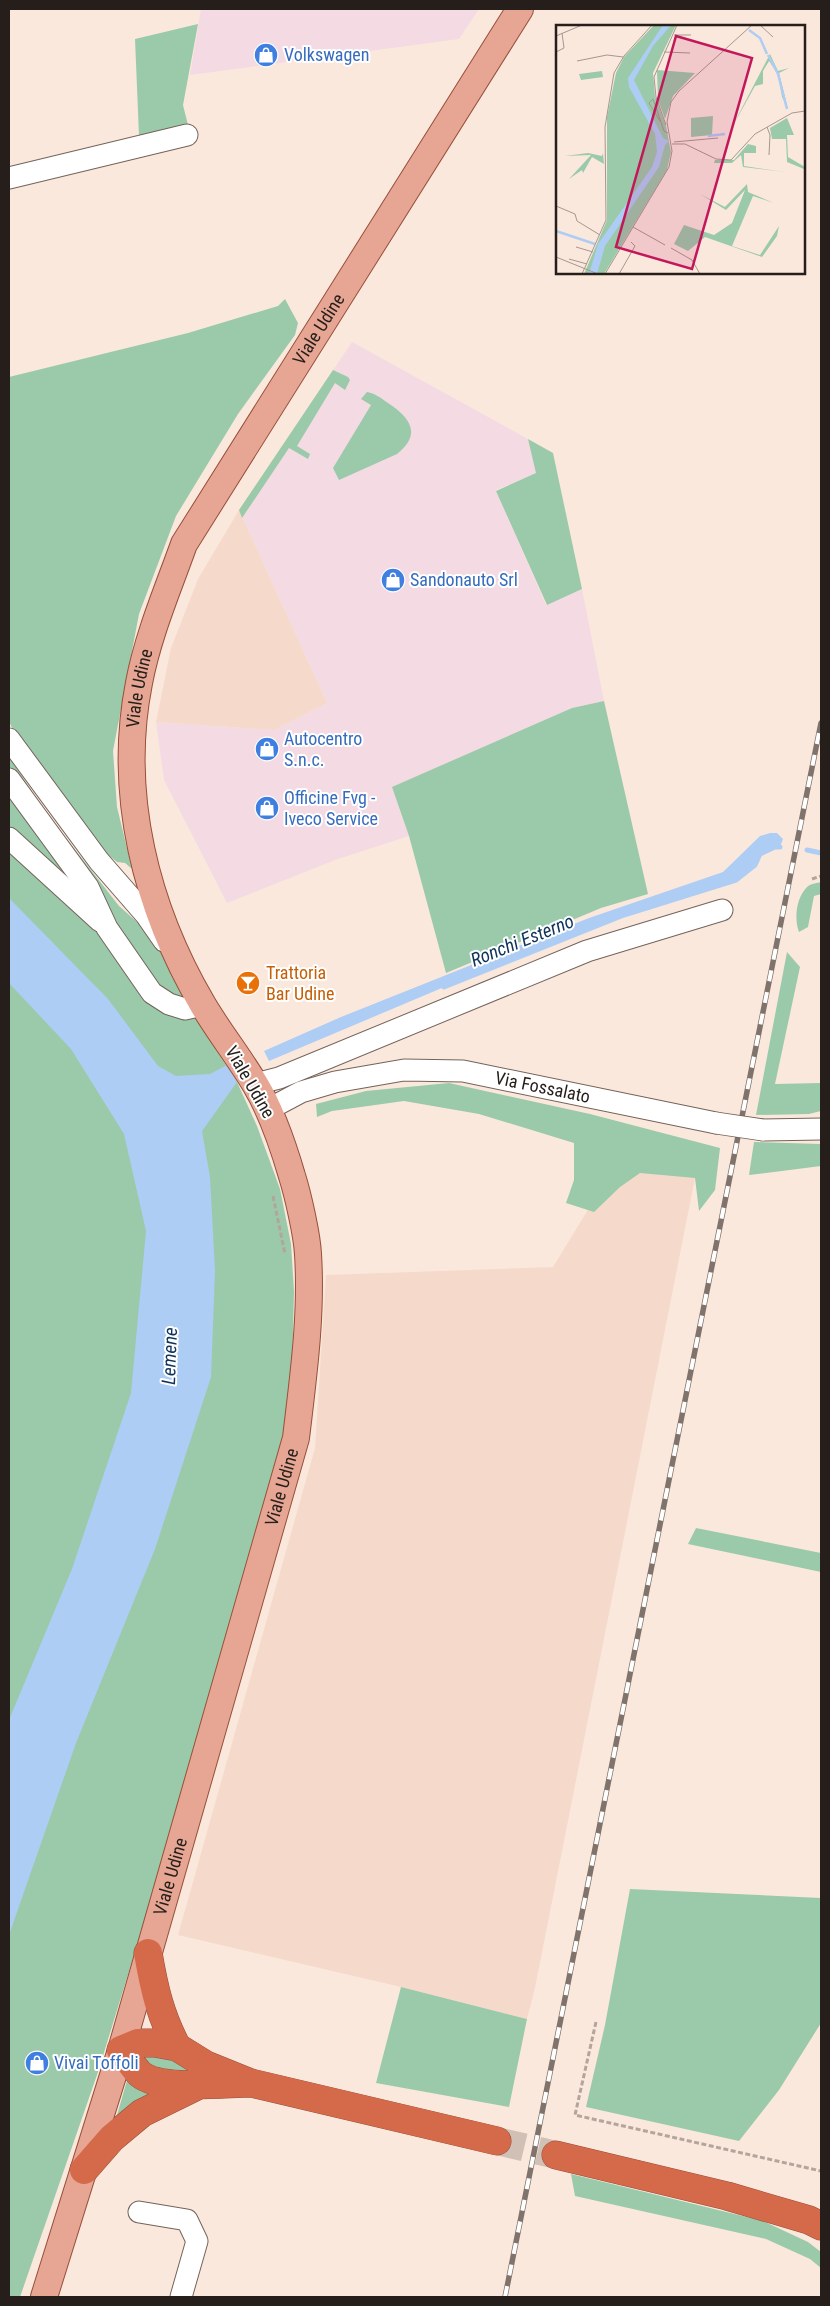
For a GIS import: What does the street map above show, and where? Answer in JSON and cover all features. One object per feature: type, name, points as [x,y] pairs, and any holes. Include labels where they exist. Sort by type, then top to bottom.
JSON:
[{"type":"highway","points":[[148,1953],[158,2006],[177,2047]]},
{"type":"highway","points":[[251,2083],[198,2085],[164,2082],[141,2075],[120,2050],[138,2043],[155,2043],[177,2047],[206,2065],[251,2083],[497,2141]]},
{"type":"highway","points":[[84,2170],[112,2138],[142,2113],[198,2085]]},
{"type":"highway","points":[[556,2155],[727,2196],[809,2220],[821,2226]]},
{"type":"highway","points":[[727,2196],[807,2228],[821,2237]]},
{"type":"main road","name":"Viale Udine","points":[[44,2297],[120,2050],[296,1438],[307,1348],[308,1253],[293,1178],[269,1109],[255,1084],[203,1005],[152,895],[134,814],[131,743],[139,683],[154,628],[184,544],[520,9]]},
{"type":"street","points":[[9,178],[187,135]]},
{"type":"street","points":[[9,739],[99,861],[146,915],[187,974]]},
{"type":"street","points":[[9,779],[88,887],[107,928],[152,993],[169,1004],[185,1009],[203,1005]]},
{"type":"street","points":[[9,838],[107,928]]},
{"type":"street","points":[[255,1084],[288,1074],[587,951],[722,910]]},
{"type":"street","name":"Via Fossalato","points":[[269,1109],[301,1092],[335,1082],[404,1070],[463,1071],[716,1123],[763,1130],[819,1129]]},
{"type":"street","points":[[139,2212],[187,2220],[197,2241],[181,2297]]},
{"type":"path","points":[[812,879],[821,876]]},
{"type":"path","points":[[272,1190],[285,1257]]},
{"type":"path","points":[[596,2022],[575,2115],[821,2171]]},
{"type":"shaded area","name":"Volkswagen","points":[[201,9],[479,9],[459,39],[190,75]]},
{"type":"shaded area","points":[[352,342],[528,439],[537,473],[496,490],[546,605],[582,589],[604,701],[572,708],[393,787],[409,836],[335,860],[227,903],[164,780],[156,722],[274,730],[327,703],[239,510]]},
{"type":"shaded area","points":[[239,510],[327,703],[274,730],[156,722],[171,648],[198,579]]},
{"type":"shaded area","points":[[620,1157],[695,1178],[535,1988],[527,2019],[401,1987],[178,1935],[315,1448],[326,1275],[553,1267]]},
{"type":"green space","points":[[198,24],[183,105],[188,125],[139,136],[135,39]]},
{"type":"green space","points":[[285,299],[298,323],[295,335],[238,414],[176,516],[139,614],[113,751],[117,807],[132,869],[125,863],[117,862],[89,840],[14,733],[9,721],[9,377],[188,333],[278,306]]},
{"type":"green space","points":[[333,370],[348,377],[350,380],[345,390],[335,383],[297,446],[310,454],[308,459],[289,448],[242,518],[239,510]]},
{"type":"green space","points":[[367,392],[381,398],[402,414],[410,426],[410,439],[397,454],[339,480],[333,468],[371,405],[361,399]]},
{"type":"green space","points":[[528,439],[553,453],[582,589],[547,605],[496,491],[536,473]]},
{"type":"green space","points":[[604,701],[648,894],[601,908],[446,973],[409,836],[392,787],[572,708]]},
{"type":"green space","points":[[9,757],[48,815],[119,906],[154,937],[170,964],[171,975],[193,1014],[237,1082],[257,1126],[280,1189],[291,1244],[294,1291],[292,1377],[281,1453],[158,1877],[98,2072],[20,2297],[9,2297]]},
{"type":"green space","points":[[821,882],[821,894],[814,896],[808,927],[799,932],[796,915],[800,897],[808,886]]},
{"type":"green space","points":[[787,952],[800,967],[775,1084],[821,1083],[821,1111],[809,1114],[756,1115]]},
{"type":"green space","points":[[449,1083],[590,1114],[720,1148],[715,1190],[699,1211],[695,1178],[640,1173],[620,1187],[594,1212],[566,1203],[574,1180],[574,1143],[479,1114],[404,1101],[332,1111],[317,1117],[316,1104],[366,1091]]},
{"type":"green space","points":[[754,1142],[821,1144],[821,1166],[749,1175]]},
{"type":"green space","points":[[696,1528],[821,1553],[821,1572],[688,1544]]},
{"type":"green space","points":[[630,1889],[821,1898],[821,2023],[779,2090],[739,2141],[586,2107],[605,2025]]},
{"type":"green space","points":[[401,1987],[527,2019],[509,2107],[376,2083]]},
{"type":"green space","points":[[158,2052],[198,2071],[156,2073],[134,2058]]},
{"type":"green space","points":[[128,2077],[160,2091],[115,2122]]},
{"type":"green space","points":[[571,2174],[763,2221],[808,2242],[821,2252],[821,2268],[810,2259],[766,2239],[575,2196]]},
{"type":"water","points":[[777,833],[783,839],[780,847],[775,847],[760,854],[755,865],[736,880],[624,915],[449,985],[269,1061],[264,1051],[341,1017],[589,918],[723,872],[760,836]]},
{"type":"water","name":"Lemene","points":[[9,898],[108,999],[158,1066],[176,1076],[210,1074],[227,1065],[237,1082],[202,1131],[210,1177],[215,1271],[211,1377],[155,1549],[76,1743],[9,1935],[9,1720],[72,1569],[131,1393],[146,1231],[124,1134],[71,1049],[9,983]]},
{"type":"waterway","name":"Ronchi Esterno","points":[[444,987],[624,915],[736,880],[755,865],[760,854],[775,847],[780,847]]},
{"type":"waterway","name":"Ronchi Esterno","points":[[807,850],[821,853]]},
{"type":"tunnel","points":[[497,2141],[556,2155]]},
{"type":"railway","points":[[505,2297],[821,723]]},
{"type":"place","name":"Volkswagen","points":[[266,55]]},
{"type":"place","name":"Sandonauto Srl","points":[[393,580]]},
{"type":"place","name":"Autocentro S.n.c.","points":[[267,749]]},
{"type":"place","name":"Officine Fvg - Iveco Service","points":[[267,808]]},
{"type":"place","name":"Trattoria Bar Udine","points":[[248,983]]},
{"type":"place","name":"Vivai Toffoli","points":[[37,2063]]}]
